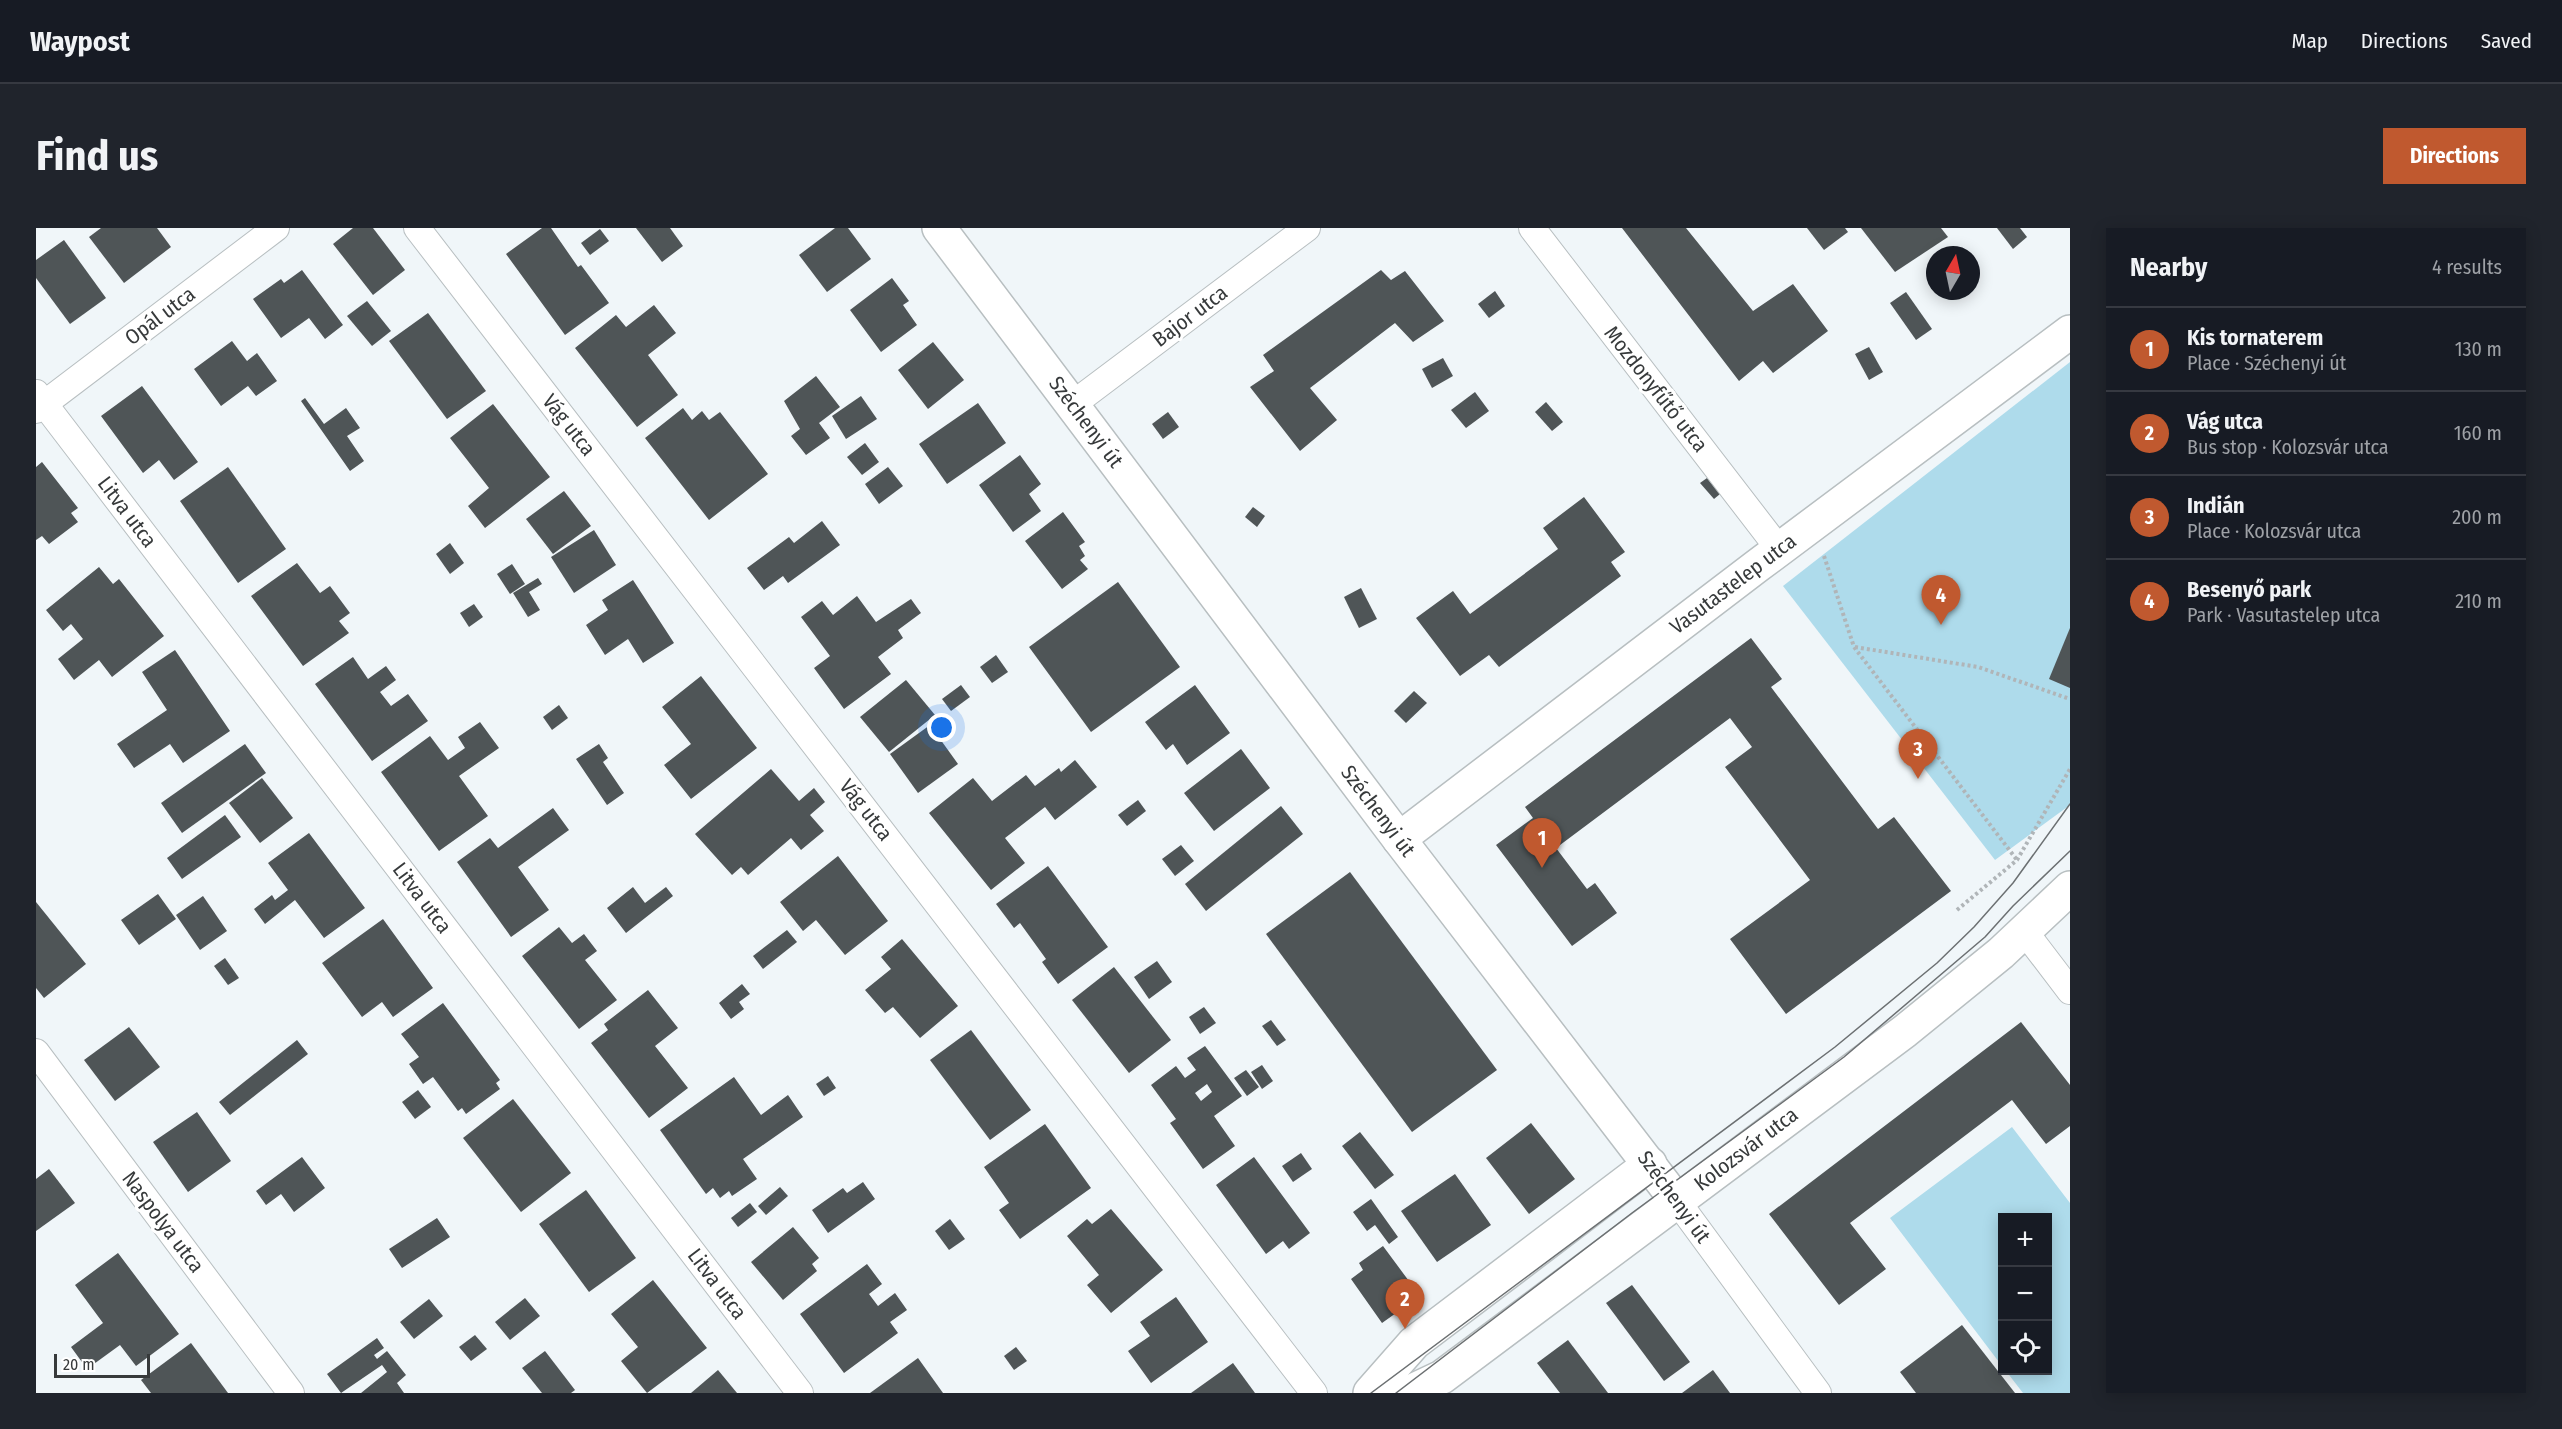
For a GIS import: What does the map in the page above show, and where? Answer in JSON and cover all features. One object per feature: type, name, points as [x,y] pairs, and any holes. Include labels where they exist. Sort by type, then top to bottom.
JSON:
[{"type":"street","name":"Opál utca","points":[[39,402],[276,228]]},
{"type":"street","name":"Vág utca","points":[[417,228],[1314,1393]]},
{"type":"street","name":"Széchenyi út","points":[[939,228],[1399,839],[1650,1164],[1818,1393]]},
{"type":"street","name":"Bajor utca","points":[[1073,404],[1307,228]]},
{"type":"street","name":"Mozdonyfűtő utca","points":[[1532,228],[1779,549]]},
{"type":"street","name":"Vasutastelep utca","points":[[1399,839],[1779,549],[2070,332]]},
{"type":"street","name":"Litva utca","points":[[39,402],[800,1393]]},
{"type":"street","name":"Kolozsvár utca","points":[[1408,1393],[1442,1377],[1905,1031],[2025,932],[2057,898],[2070,888]]},
{"type":"street","points":[[2025,932],[2070,991]]},
{"type":"street","name":"Naspolya utca","points":[[36,1052],[291,1393]]},
{"type":"street","points":[[1370,1393],[1414,1343],[1650,1164]]},
{"type":"path","points":[[1823,554],[1854,647],[2017,860]]},
{"type":"path","points":[[1854,647],[1978,667],[2070,699]]},
{"type":"path","points":[[1957,910],[2017,860],[2070,769]]},
{"type":"shaded area","points":[[2070,362],[2070,805],[1995,860],[1783,586]]},
{"type":"shaded area","points":[[2012,1127],[2070,1203],[2070,1393],[2023,1393],[2009,1375],[2052,1375],[2052,1213],[1998,1213],[1998,1361],[1890,1218]]},
{"type":"building","points":[[101,228],[157,228],[171,247],[124,283],[89,237]]},
{"type":"building","points":[[353,228],[373,228],[405,270],[373,295],[333,244]]},
{"type":"building","points":[[542,228],[551,228],[578,267],[581,265],[609,303],[565,335],[506,254]]},
{"type":"building","points":[[636,228],[670,228],[683,246],[662,262]]},
{"type":"building","points":[[835,228],[848,228],[871,259],[827,292],[799,255]]},
{"type":"building","points":[[1622,228],[1686,228],[1753,311],[1793,284],[1828,331],[1773,373],[1763,361],[1739,381]]},
{"type":"building","points":[[1807,228],[1845,228],[1848,232],[1824,250]]},
{"type":"building","points":[[1861,228],[1941,228],[1948,237],[1934,246],[1926,246],[1926,252],[1895,272]]},
{"type":"building","points":[[1997,228],[2020,228],[2027,237],[2013,249]]},
{"type":"building","points":[[600,229],[609,241],[590,255],[581,243]]},
{"type":"building","points":[[64,240],[106,298],[70,324],[36,278],[36,260]]},
{"type":"building","points":[[302,270],[343,325],[325,339],[309,318],[281,338],[253,299],[281,279],[284,283]]},
{"type":"building","points":[[1381,270],[1391,280],[1405,271],[1444,321],[1413,342],[1395,323],[1310,388],[1337,420],[1300,451],[1250,387],[1274,371],[1263,355]]},
{"type":"building","points":[[892,278],[909,301],[903,305],[917,325],[881,352],[850,310]]},
{"type":"building","points":[[1495,291],[1505,306],[1489,318],[1478,304]]},
{"type":"building","points":[[1906,292],[1932,329],[1916,340],[1890,303]]},
{"type":"building","points":[[367,301],[391,331],[372,346],[347,316]]},
{"type":"building","points":[[654,305],[676,333],[648,355],[678,395],[637,427],[575,348],[616,315],[626,327]]},
{"type":"building","points":[[428,313],[486,391],[447,419],[389,341]]},
{"type":"building","points":[[232,341],[247,361],[257,353],[277,381],[256,396],[248,386],[221,406],[194,369]]},
{"type":"building","points":[[933,342],[964,380],[928,409],[898,370]]},
{"type":"building","points":[[1869,347],[1883,372],[1869,380],[1855,354]]},
{"type":"building","points":[[1443,358],[1453,376],[1432,388],[1422,369]]},
{"type":"building","points":[[816,376],[840,407],[819,423],[830,438],[806,455],[791,436],[800,429],[784,401]]},
{"type":"building","points":[[142,386],[198,462],[174,480],[159,460],[143,473],[101,416]]},
{"type":"building","points":[[1475,392],[1489,411],[1466,428],[1451,410]]},
{"type":"building","points":[[861,396],[877,419],[846,439],[832,416]]},
{"type":"building","points":[[305,398],[324,424],[346,408],[360,428],[347,436],[364,461],[350,471],[301,401]]},
{"type":"building","points":[[1546,402],[1563,422],[1552,431],[1535,412]]},
{"type":"building","points":[[978,403],[1006,443],[947,484],[919,444]]},
{"type":"building","points":[[493,404],[550,477],[485,528],[468,506],[489,488],[450,438]]},
{"type":"building","points":[[683,408],[692,420],[702,411],[709,420],[720,412],[768,474],[709,520],[645,438]]},
{"type":"building","points":[[1168,412],[1179,427],[1163,439],[1152,424]]},
{"type":"building","points":[[865,443],[879,462],[862,475],[847,457]]},
{"type":"building","points":[[1020,455],[1041,484],[1029,494],[1041,511],[1013,532],[979,485]]},
{"type":"building","points":[[42,462],[78,508],[71,513],[78,522],[49,544],[42,536],[36,540],[36,467]]},
{"type":"building","points":[[228,467],[286,549],[238,583],[180,501]]},
{"type":"building","points":[[888,467],[903,486],[879,504],[865,484]]},
{"type":"building","points":[[1707,478],[1720,494],[1714,499],[1700,483]]},
{"type":"building","points":[[564,491],[591,526],[553,554],[526,519]]},
{"type":"building","points":[[1584,497],[1625,552],[1611,562],[1621,576],[1499,667],[1489,655],[1460,676],[1416,618],[1453,591],[1470,614],[1558,549],[1543,528]]},
{"type":"building","points":[[1253,507],[1265,516],[1257,527],[1245,517]]},
{"type":"building","points":[[1063,512],[1085,542],[1079,546],[1085,556],[1080,560],[1088,569],[1062,589],[1025,541]]},
{"type":"building","points":[[822,521],[840,545],[788,583],[783,576],[764,590],[747,568],[789,537],[794,543]]},
{"type":"building","points":[[594,530],[616,565],[574,593],[551,557]]},
{"type":"building","points":[[450,543],[464,563],[450,574],[436,554]]},
{"type":"building","points":[[297,563],[320,593],[330,586],[350,613],[339,621],[349,633],[303,666],[251,596]]},
{"type":"building","points":[[512,564],[525,584],[510,594],[497,574]]},
{"type":"building","points":[[99,567],[113,584],[119,579],[164,636],[112,677],[99,660],[74,680],[58,659],[83,639],[71,624],[63,631],[46,610]]},
{"type":"building","points":[[538,578],[542,584],[529,592],[540,610],[528,617],[513,593]]},
{"type":"building","points":[[633,580],[674,643],[643,663],[628,639],[605,655],[586,625],[608,610],[602,600]]},
{"type":"building","points":[[1118,582],[1180,667],[1091,732],[1029,647]]},
{"type":"building","points":[[1361,588],[1377,619],[1359,628],[1344,597]]},
{"type":"building","points":[[857,596],[876,622],[911,599],[921,613],[898,630],[903,638],[878,657],[891,674],[844,709],[814,668],[830,656],[801,617],[822,601],[833,615]]},
{"type":"building","points":[[474,604],[483,617],[469,627],[460,613]]},
{"type":"building","points":[[2070,628],[2070,688],[2049,679]]},
{"type":"building","points":[[1751,638],[1782,679],[1771,687],[1878,829],[1894,817],[1951,891],[1786,1014],[1730,939],[1810,880],[1725,767],[1752,747],[1730,718],[1556,848],[1587,889],[1595,883],[1617,913],[1572,946],[1496,845],[1533,818],[1525,807]]},
{"type":"building","points":[[175,650],[230,731],[183,763],[170,744],[134,768],[117,744],[167,710],[142,672]]},
{"type":"building","points":[[996,655],[1008,672],[992,683],[980,667]]},
{"type":"building","points":[[353,657],[368,679],[386,666],[396,680],[380,692],[391,706],[408,694],[428,721],[372,761],[315,684]]},
{"type":"building","points":[[701,676],[757,748],[691,799],[664,765],[691,744],[662,707]]},
{"type":"building","points":[[906,680],[935,715],[889,752],[860,717]]},
{"type":"building","points":[[961,685],[970,697],[951,711],[942,699]]},
{"type":"building","points":[[1195,685],[1230,733],[1187,765],[1173,744],[1166,750],[1145,722]]},
{"type":"building","points":[[1414,691],[1427,703],[1406,723],[1394,711]]},
{"type":"building","points":[[559,705],[568,718],[552,730],[543,717]]},
{"type":"building","points":[[480,722],[499,748],[459,776],[488,816],[439,851],[381,772],[430,736],[448,760],[465,748],[458,737]]},
{"type":"building","points":[[930,725],[958,764],[918,793],[890,754]]},
{"type":"building","points":[[245,744],[266,773],[182,833],[161,803]]},
{"type":"building","points":[[599,744],[608,758],[603,762],[624,793],[607,805],[576,759]]},
{"type":"building","points":[[1241,749],[1270,788],[1214,831],[1184,793]]},
{"type":"building","points":[[1075,760],[1097,787],[1055,820],[1045,807],[1005,838],[1025,863],[991,890],[929,813],[973,778],[992,801],[1026,775],[1035,786],[1059,768],[1061,772]]},
{"type":"building","points":[[771,769],[799,801],[814,788],[825,802],[810,815],[824,831],[801,850],[791,838],[748,875],[741,867],[732,875],[695,834]]},
{"type":"building","points":[[262,778],[293,818],[260,843],[229,803]]},
{"type":"building","points":[[1138,800],[1146,811],[1127,826],[1118,815]]},
{"type":"building","points":[[1281,806],[1303,834],[1206,911],[1185,884]]},
{"type":"building","points":[[553,808],[569,830],[518,867],[549,910],[511,937],[457,862],[490,838],[498,848]]},
{"type":"building","points":[[225,815],[241,837],[182,879],[167,858]]},
{"type":"building","points":[[309,833],[365,908],[324,938],[295,900],[265,924],[254,909],[272,895],[275,900],[288,890],[268,863]]},
{"type":"building","points":[[1181,845],[1194,861],[1175,876],[1162,859]]},
{"type":"building","points":[[838,856],[888,921],[845,955],[816,920],[803,931],[780,902]]},
{"type":"building","points":[[1048,866],[1108,947],[1058,984],[1042,962],[1046,959],[1020,923],[1014,928],[996,904]]},
{"type":"building","points":[[1350,872],[1497,1070],[1412,1132],[1266,934]]},
{"type":"building","points":[[633,887],[645,903],[666,887],[673,896],[626,933],[607,908]]},
{"type":"building","points":[[158,894],[176,919],[139,945],[121,920]]},
{"type":"building","points":[[203,896],[227,931],[200,950],[176,915]]},
{"type":"building","points":[[36,902],[86,964],[44,998],[36,988]]},
{"type":"building","points":[[383,919],[433,988],[393,1017],[382,1002],[362,1017],[322,963]]},
{"type":"building","points":[[559,927],[572,943],[584,934],[597,951],[585,960],[617,1000],[579,1029],[522,956]]},
{"type":"building","points":[[787,930],[797,942],[763,969],[753,956]]},
{"type":"building","points":[[902,939],[958,1006],[920,1038],[893,1007],[885,1013],[865,990],[891,969],[881,957]]},
{"type":"building","points":[[225,958],[239,978],[228,985],[214,966]]},
{"type":"building","points":[[1157,961],[1172,982],[1149,999],[1134,977]]},
{"type":"building","points":[[1114,967],[1171,1040],[1129,1073],[1072,1000]]},
{"type":"building","points":[[742,984],[750,994],[739,1002],[744,1009],[731,1019],[719,1003]]},
{"type":"building","points":[[648,990],[678,1028],[655,1046],[688,1088],[649,1118],[591,1043],[608,1030],[604,1024]]},
{"type":"building","points":[[443,1003],[500,1080],[496,1083],[500,1089],[466,1114],[462,1108],[458,1111],[433,1077],[423,1084],[409,1064],[419,1057],[401,1034]]},
{"type":"building","points":[[1204,1007],[1216,1023],[1200,1034],[1189,1017]]},
{"type":"building","points":[[1271,1020],[1286,1040],[1277,1046],[1262,1026]]},
{"type":"building","points":[[2021,1022],[2070,1085],[2070,1126],[2046,1144],[2012,1100],[1850,1223],[1886,1269],[1839,1305],[1769,1214]]},
{"type":"building","points":[[129,1027],[160,1067],[115,1101],[84,1060]]},
{"type":"building","points":[[971,1030],[1031,1110],[990,1140],[930,1060]]},
{"type":"building","points":[[297,1040],[308,1054],[230,1115],[219,1102]]},
{"type":"building","points":[[1205,1046],[1242,1096],[1214,1116],[1235,1146],[1203,1169],[1170,1123],[1176,1119],[1151,1085],[1176,1066],[1185,1078],[1196,1070],[1187,1058]],"holes":[[[1207,1084],[1212,1092],[1201,1101],[1195,1093]]]},
{"type":"building","points":[[1262,1065],[1273,1081],[1262,1089],[1251,1072]]},
{"type":"building","points":[[1246,1070],[1259,1087],[1247,1096],[1234,1078]]},
{"type":"building","points":[[828,1076],[836,1088],[824,1096],[816,1084]]},
{"type":"building","points":[[734,1077],[761,1115],[788,1095],[803,1117],[743,1159],[757,1179],[732,1196],[729,1191],[720,1198],[713,1188],[706,1194],[660,1130]]},
{"type":"building","points":[[418,1090],[431,1107],[415,1119],[402,1102]]},
{"type":"building","points":[[513,1099],[571,1173],[521,1212],[463,1138]]},
{"type":"building","points":[[197,1112],[231,1161],[188,1192],[153,1142]]},
{"type":"building","points":[[1531,1123],[1575,1179],[1529,1214],[1486,1158]]},
{"type":"building","points":[[1045,1124],[1091,1188],[1020,1239],[999,1210],[1009,1203],[984,1167]]},
{"type":"building","points":[[1360,1132],[1394,1175],[1375,1189],[1342,1146]]},
{"type":"building","points":[[1301,1153],[1312,1169],[1293,1182],[1282,1166]]},
{"type":"building","points":[[302,1157],[325,1188],[294,1212],[281,1194],[266,1205],[256,1191]]},
{"type":"building","points":[[1254,1157],[1310,1233],[1289,1249],[1283,1241],[1266,1254],[1216,1185]]},
{"type":"building","points":[[49,1169],[75,1203],[36,1231],[36,1179]]},
{"type":"building","points":[[1455,1174],[1491,1225],[1437,1262],[1401,1211]]},
{"type":"building","points":[[863,1182],[875,1199],[828,1233],[812,1210],[843,1188],[847,1193]]},
{"type":"building","points":[[780,1187],[788,1196],[766,1215],[758,1206]]},
{"type":"building","points":[[586,1190],[636,1258],[589,1292],[539,1224]]},
{"type":"building","points":[[1371,1199],[1398,1237],[1389,1244],[1375,1225],[1367,1231],[1353,1212]]},
{"type":"building","points":[[750,1203],[757,1212],[738,1227],[731,1218]]},
{"type":"building","points":[[1111,1209],[1163,1270],[1111,1313],[1087,1285],[1099,1275],[1067,1236],[1087,1219],[1092,1224]]},
{"type":"building","points":[[437,1218],[450,1237],[402,1268],[389,1249]]},
{"type":"building","points":[[950,1219],[965,1239],[949,1250],[935,1231]]},
{"type":"building","points":[[793,1227],[819,1258],[812,1264],[817,1271],[783,1300],[751,1262]]},
{"type":"building","points":[[1383,1246],[1420,1296],[1382,1323],[1351,1279],[1363,1270],[1359,1263]]},
{"type":"building","points":[[118,1253],[179,1334],[136,1366],[120,1345],[87,1369],[71,1347],[103,1323],[75,1285]]},
{"type":"building","points":[[867,1264],[882,1284],[869,1294],[878,1306],[895,1293],[907,1310],[890,1322],[898,1333],[844,1373],[800,1314]]},
{"type":"building","points":[[653,1280],[707,1348],[647,1393],[621,1361],[638,1347],[611,1314]]},
{"type":"building","points":[[1632,1285],[1690,1362],[1664,1381],[1606,1303]]},
{"type":"building","points":[[1176,1297],[1208,1342],[1151,1383],[1128,1351],[1150,1336],[1140,1322]]},
{"type":"building","points":[[525,1298],[540,1316],[510,1340],[495,1322]]},
{"type":"building","points":[[429,1299],[443,1316],[414,1339],[400,1322]]},
{"type":"building","points":[[1962,1325],[1998,1371],[1998,1375],[2001,1375],[2015,1393],[1916,1393],[1900,1372]]},
{"type":"building","points":[[475,1335],[487,1349],[471,1361],[459,1347]]},
{"type":"building","points":[[377,1338],[384,1348],[374,1355],[377,1359],[387,1351],[406,1375],[397,1383],[404,1393],[361,1393],[387,1372],[382,1365],[341,1393],[327,1374]]},
{"type":"building","points":[[1568,1340],[1608,1393],[1560,1393],[1537,1363]]},
{"type":"building","points":[[191,1343],[228,1393],[151,1393],[141,1380]]},
{"type":"building","points":[[1016,1347],[1027,1361],[1014,1370],[1004,1356]]},
{"type":"building","points":[[545,1351],[575,1390],[571,1393],[542,1393],[522,1368]]},
{"type":"building","points":[[918,1358],[943,1393],[870,1393]]},
{"type":"building","points":[[1233,1363],[1255,1393],[1191,1393]]},
{"type":"building","points":[[718,1370],[737,1393],[691,1393]]},
{"type":"building","points":[[1713,1370],[1730,1393],[1682,1393]]},
{"type":"tram line","points":[[1371,1393],[1835,1047],[1937,963],[1974,927],[2013,883],[2070,804]]},
{"type":"tram line","points":[[1396,1393],[1632,1213],[1844,1057],[1985,937],[2013,906],[2070,851]]},
{"type":"place","name":"Besenyő park","points":[[1941,625]]},
{"type":"place","name":"Indián","points":[[1918,779]]},
{"type":"place","name":"Kis tornaterem","points":[[1542,868]]},
{"type":"place","name":"Vág utca","points":[[1405,1329]]}]
